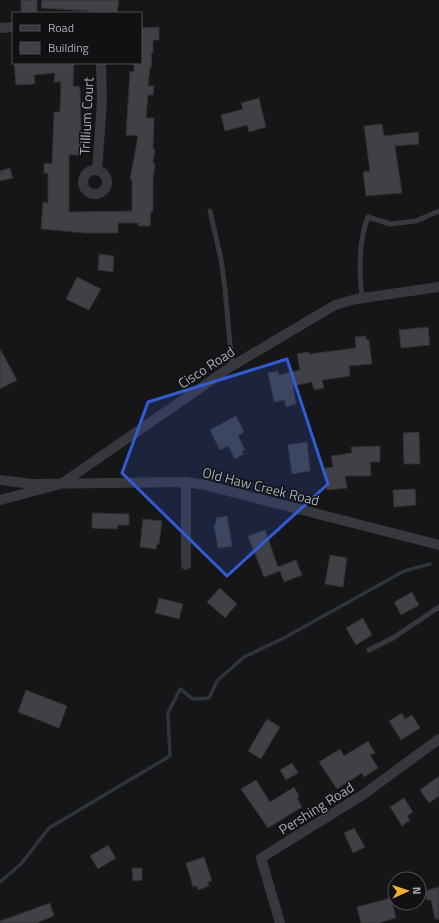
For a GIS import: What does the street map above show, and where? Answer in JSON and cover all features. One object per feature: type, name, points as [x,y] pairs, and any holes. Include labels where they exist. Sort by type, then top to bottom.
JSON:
[{"type":"street","points":[[0,28],[12,27]]},
{"type":"street","name":"Trillium Court","points":[[97,170],[102,101],[101,64]]},
{"type":"street","name":"Cisco Road","points":[[0,500],[61,484],[232,366],[335,305],[362,298],[439,287]]},
{"type":"street","name":"Old Haw Creek Road","points":[[0,480],[16,483],[61,484],[186,482],[205,485],[439,546]]},
{"type":"street","points":[[186,482],[186,565]]},
{"type":"street","points":[[425,542],[439,537]]},
{"type":"street","name":"Pershing Road","points":[[280,923],[261,858],[364,794],[439,739]]},
{"type":"lane","points":[[210,211],[224,282],[232,366]]},
{"type":"lane","points":[[362,298],[360,263],[365,225],[368,217],[390,224],[416,221],[439,211]]},
{"type":"lane","points":[[369,650],[393,638],[439,607]]},
{"type":"highlighted area","points":[[287,359],[328,484],[227,576],[122,473],[148,402]]},
{"type":"building","points":[[21,0],[37,0],[37,12],[21,12]]},
{"type":"building","points":[[42,0],[119,0],[117,12],[89,12],[41,8]]},
{"type":"building","points":[[159,27],[159,40],[153,40],[153,53],[151,53],[152,67],[150,67],[148,86],[154,86],[153,95],[148,95],[146,118],[154,118],[153,149],[155,149],[153,163],[155,163],[153,180],[153,211],[151,211],[150,226],[138,226],[139,223],[118,223],[118,233],[85,233],[41,229],[43,202],[48,203],[48,173],[44,173],[44,163],[52,164],[54,112],[60,112],[61,82],[54,82],[55,73],[34,75],[35,84],[16,85],[14,64],[74,64],[73,86],[80,87],[81,128],[80,155],[69,155],[69,212],[132,211],[132,179],[130,179],[138,136],[126,135],[130,71],[134,72],[134,64],[142,64],[142,28]]},
{"type":"building","points":[[259,98],[266,127],[249,132],[247,125],[225,131],[221,115],[243,109],[241,103]]},
{"type":"building","points":[[382,124],[384,136],[418,132],[419,144],[395,146],[402,193],[366,196],[363,172],[370,171],[364,126]]},
{"type":"building","points":[[10,168],[13,178],[0,181],[0,171]]},
{"type":"building","points":[[99,254],[114,256],[113,272],[98,270]]},
{"type":"building","points":[[77,277],[101,289],[89,310],[66,299]]},
{"type":"building","points":[[428,327],[430,345],[401,348],[399,330]]},
{"type":"building","points":[[366,336],[366,340],[369,340],[372,364],[349,366],[350,376],[322,380],[324,388],[314,390],[312,382],[293,386],[296,404],[286,407],[285,400],[274,402],[268,373],[278,371],[279,375],[300,370],[297,354],[309,352],[309,354],[356,348],[355,337]]},
{"type":"building","points":[[0,349],[17,380],[0,389]]},
{"type":"building","points":[[236,416],[244,432],[238,436],[245,450],[242,451],[243,454],[235,459],[228,446],[220,450],[210,430]]},
{"type":"building","points":[[419,432],[420,464],[404,464],[403,433]]},
{"type":"building","points":[[307,442],[310,471],[292,474],[288,445]]},
{"type":"building","points":[[380,446],[380,462],[370,462],[371,476],[345,476],[347,488],[327,490],[325,468],[333,467],[331,456],[352,453],[351,447]]},
{"type":"building","points":[[415,489],[416,505],[394,507],[393,490]]},
{"type":"building","points":[[92,513],[129,514],[129,525],[118,525],[117,529],[92,528]]},
{"type":"building","points":[[227,516],[232,546],[218,548],[214,525],[216,524],[216,518]]},
{"type":"building","points":[[143,519],[162,521],[159,544],[157,544],[156,549],[140,547]]},
{"type":"building","points":[[265,530],[278,567],[296,560],[302,575],[284,582],[280,571],[264,577],[248,536]]},
{"type":"building","points":[[330,555],[347,558],[343,587],[325,584]]},
{"type":"building","points":[[220,588],[237,604],[225,618],[207,602]]},
{"type":"building","points":[[412,592],[419,605],[401,615],[394,602]]},
{"type":"building","points":[[159,598],[183,604],[179,619],[155,613]]},
{"type":"building","points":[[363,618],[372,635],[356,645],[346,628]]},
{"type":"building","points":[[26,690],[67,706],[59,728],[18,712]]},
{"type":"building","points":[[402,713],[405,719],[412,715],[420,728],[401,740],[389,721]]},
{"type":"building","points":[[267,719],[280,727],[261,759],[248,751]]},
{"type":"building","points":[[368,741],[375,753],[370,755],[378,768],[364,777],[362,773],[337,789],[319,762],[340,749],[344,756]]},
{"type":"building","points":[[292,763],[298,773],[286,780],[280,770]]},
{"type":"building","points":[[439,776],[439,796],[429,803],[420,790]]},
{"type":"building","points":[[256,780],[270,802],[294,787],[299,796],[297,798],[302,807],[268,828],[241,789]]},
{"type":"building","points":[[404,798],[413,812],[407,816],[410,820],[402,826],[390,807]]},
{"type":"building","points":[[354,828],[365,847],[353,853],[344,833]]},
{"type":"building","points":[[108,845],[116,858],[98,869],[90,856]]},
{"type":"building","points":[[204,857],[212,881],[208,882],[209,886],[198,890],[197,886],[193,887],[186,863]]},
{"type":"building","points":[[132,868],[142,868],[142,880],[133,881]]},
{"type":"building","points":[[439,887],[439,919],[435,919],[431,900],[427,900],[427,890]]},
{"type":"building","points":[[387,899],[387,911],[394,911],[396,918],[378,923],[361,923],[357,907]]},
{"type":"building","points":[[50,903],[54,916],[36,923],[0,923],[0,921]]},
{"type":"waterway","points":[[0,882],[21,864],[49,828],[170,756],[168,713],[180,689],[193,699],[209,698],[217,681],[244,657],[284,638],[404,571],[430,564]]}]
